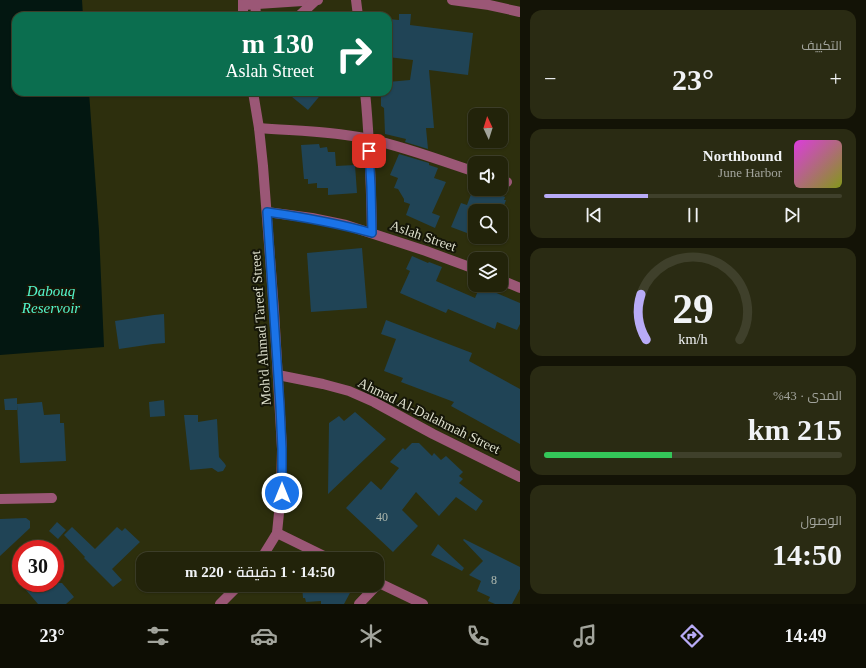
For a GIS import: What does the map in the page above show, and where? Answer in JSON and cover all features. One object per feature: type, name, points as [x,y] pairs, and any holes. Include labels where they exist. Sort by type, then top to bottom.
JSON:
[{"type":"street","points":[[243,2],[316,0]]},
{"type":"street","points":[[303,12],[316,0]]},
{"type":"street","points":[[356,0],[358,12]]},
{"type":"street","points":[[452,0],[489,5],[520,12]]},
{"type":"street","name":"Moh'd Ahmad Tareef Street","points":[[254,96],[259,128],[267,212],[282,449],[282,493],[277,533],[265,552]]},
{"type":"street","points":[[365,96],[371,187],[372,233]]},
{"type":"street","points":[[259,128],[337,134],[368,139],[401,147],[468,170]]},
{"type":"street","name":"Aslah Street","points":[[267,212],[312,218],[346,225],[468,266]]},
{"type":"street","points":[[508,283],[520,288]]},
{"type":"street","name":"Ahmad Al-Dalahmah Street","points":[[278,375],[349,391],[374,402],[433,434],[520,477]]},
{"type":"street","points":[[0,499],[52,498]]},
{"type":"street","points":[[277,533],[316,552]]},
{"type":"street","points":[[384,586],[423,604]]},
{"type":"street","points":[[220,604],[232,592]]},
{"type":"street","points":[[358,604],[369,592]]},
{"type":"water","name":"Dabouq Reservoir","points":[[0,0],[82,0],[83,12],[12,12],[12,96],[89,96],[99,231],[104,347],[0,355]]},
{"type":"building","points":[[399,14],[411,14],[410,25],[473,33],[468,75],[429,70],[434,128],[426,128],[428,149],[405,142],[406,139],[385,134],[384,108],[381,106],[381,96],[392,96],[392,82],[410,80],[413,60],[392,57],[392,19],[399,20]]},
{"type":"building","points":[[291,96],[320,96],[308,110]]},
{"type":"building","points":[[319,144],[320,148],[327,147],[328,152],[335,152],[336,166],[355,165],[357,193],[328,195],[328,188],[317,188],[317,183],[308,184],[308,179],[304,179],[301,145]]},
{"type":"building","points":[[399,154],[429,163],[429,165],[438,168],[434,178],[446,182],[432,213],[440,216],[435,228],[406,215],[410,204],[404,202],[404,199],[398,189],[394,188],[398,178],[390,175]]},
{"type":"building","points":[[470,196],[503,196],[505,197],[504,200],[506,200],[505,204],[468,204],[468,233],[451,227],[461,203],[467,205]]},
{"type":"building","points":[[362,248],[367,308],[311,312],[307,253]]},
{"type":"building","points":[[412,256],[442,267],[436,281],[475,298],[478,292],[494,292],[520,303],[520,324],[517,330],[497,322],[495,329],[448,309],[446,313],[400,293],[410,271],[406,269]]},
{"type":"building","points":[[164,314],[165,343],[119,349],[115,321]]},
{"type":"building","points":[[386,320],[472,353],[469,361],[520,389],[520,444],[451,406],[454,402],[401,382],[403,378],[384,371],[396,339],[381,334]]},
{"type":"building","points":[[17,398],[17,410],[5,410],[4,399]]},
{"type":"building","points":[[164,400],[165,416],[150,417],[149,402]]},
{"type":"building","points":[[42,402],[44,415],[60,414],[60,423],[64,423],[66,461],[20,463],[17,404]]},
{"type":"building","points":[[355,412],[386,439],[328,494],[329,423],[339,416],[344,421]]},
{"type":"building","points":[[184,415],[198,415],[198,422],[217,419],[219,457],[226,466],[223,471],[218,472],[212,468],[190,470]]},
{"type":"building","points":[[412,443],[419,443],[432,456],[434,453],[441,460],[446,456],[463,472],[459,476],[463,479],[459,483],[483,501],[476,511],[456,497],[439,516],[416,492],[402,510],[418,526],[393,552],[346,508],[371,481],[381,490],[399,468],[390,462],[403,448],[405,450]]},
{"type":"building","points":[[26,518],[30,521],[30,528],[17,540],[12,540],[12,545],[0,556],[0,519]]},
{"type":"building","points":[[57,522],[66,530],[58,539],[49,531]]},
{"type":"building","points":[[72,527],[95,549],[117,527],[122,531],[125,528],[140,542],[112,569],[122,580],[113,587],[84,558],[85,557],[64,535]]},
{"type":"building","points":[[464,539],[520,567],[520,589],[512,604],[495,604],[488,601],[490,597],[477,591],[481,581],[469,575],[483,561],[463,540]]},
{"type":"building","points":[[438,544],[464,568],[462,571],[431,555]]},
{"type":"building","points":[[64,585],[74,597],[66,604],[38,604],[28,592],[64,592]]},
{"type":"building","points":[[303,592],[350,592],[344,604],[321,604],[321,601],[306,602],[305,598],[303,598]]},
{"type":"route","points":[[282,493],[280,406],[267,212],[312,218],[346,225],[372,233],[369,151]]}]
